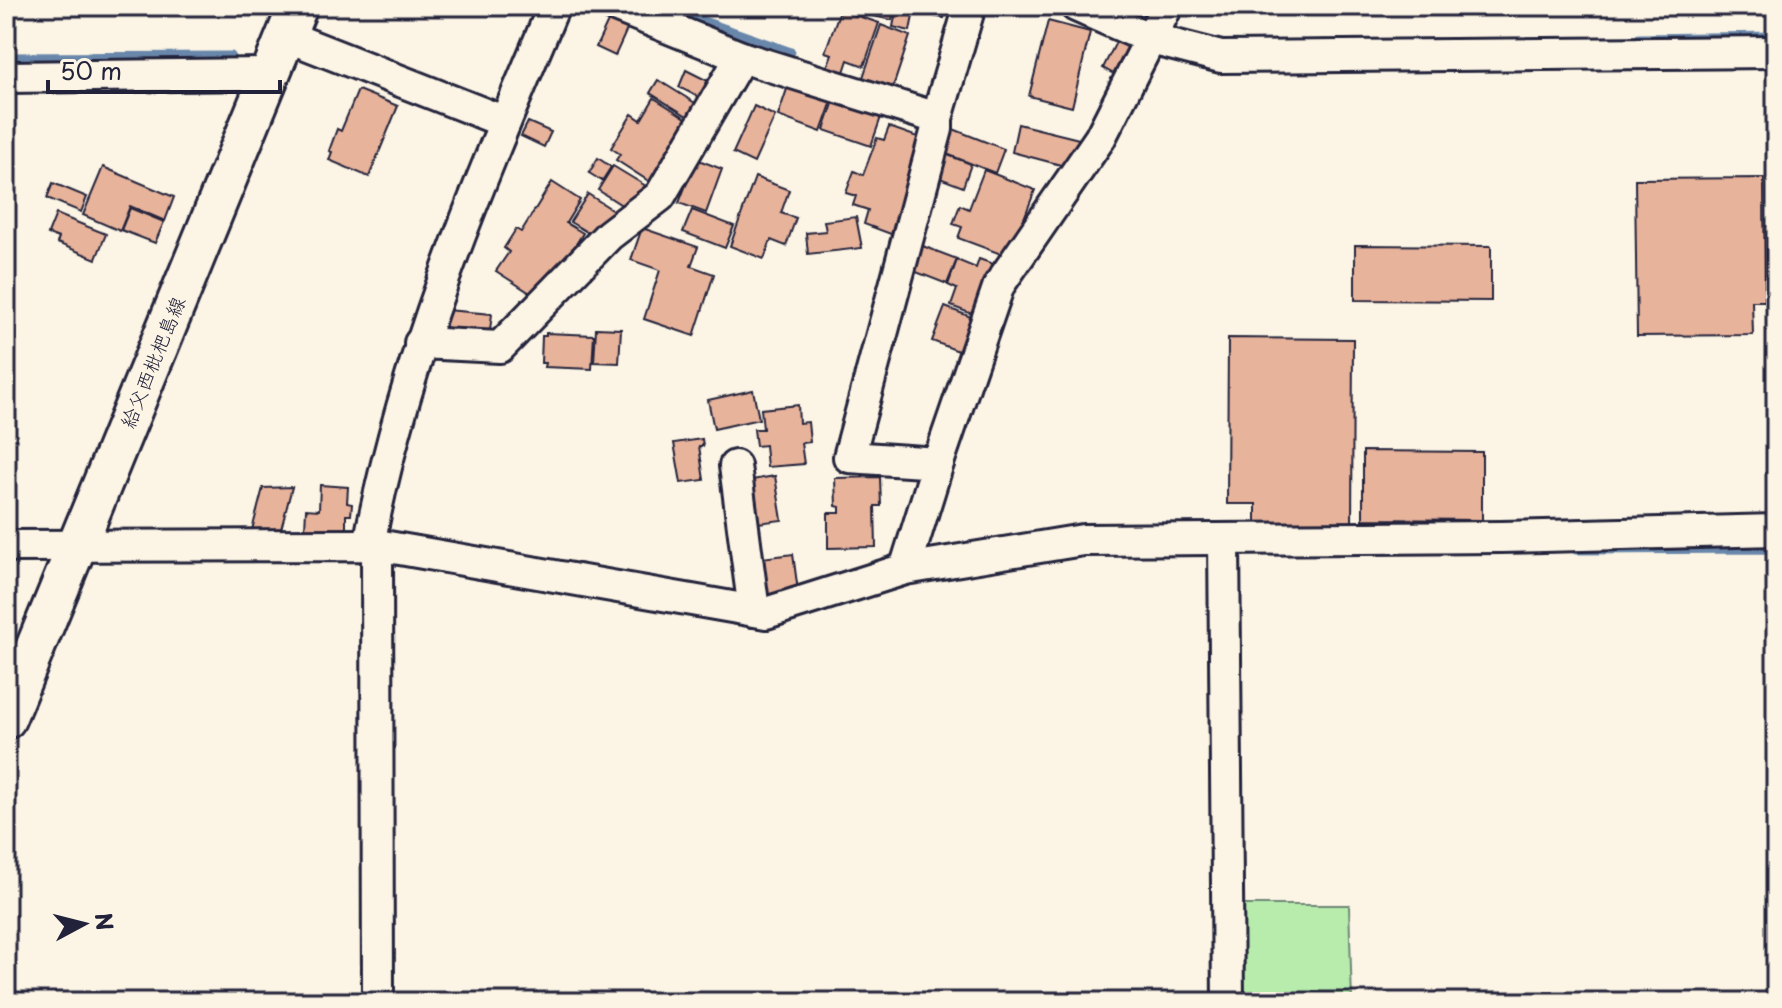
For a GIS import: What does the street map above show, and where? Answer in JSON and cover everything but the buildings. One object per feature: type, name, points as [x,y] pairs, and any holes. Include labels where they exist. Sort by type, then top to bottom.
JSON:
[{"type":"main road","name":"給父西枇杷島線","points":[[6,719],[292,21]]},
{"type":"street","points":[[378,1002],[373,545],[382,477],[420,343],[505,122],[554,6]]},
{"type":"street","points":[[615,6],[741,57],[937,118]]},
{"type":"street","points":[[938,463],[849,457],[937,129],[937,118],[970,6]]},
{"type":"street","points":[[1076,6],[1151,39],[1221,57],[1776,52]]},
{"type":"street","points":[[905,569],[999,285],[1100,138],[1167,6]]},
{"type":"street","points":[[292,21],[505,122]]},
{"type":"street","points":[[420,343],[500,347],[609,235],[660,196],[741,57]]},
{"type":"street","points":[[6,77],[270,74]]},
{"type":"street","points":[[735,466],[754,611]]},
{"type":"street","points":[[6,546],[373,545],[766,613],[905,569],[1083,540],[1501,537],[1776,530]]},
{"type":"street","points":[[1224,540],[1228,1002]]},
{"type":"green space","points":[[1240,905],[1349,905],[1352,1002],[1241,1002]]},
{"type":"waterway","points":[[661,6],[791,52]]},
{"type":"waterway","points":[[1113,6],[1146,20]]},
{"type":"waterway","points":[[1774,6],[1774,14]]},
{"type":"waterway","points":[[1639,38],[1775,36]]},
{"type":"waterway","points":[[6,57],[231,56]]},
{"type":"waterway","points":[[1576,550],[1776,551]]}]
